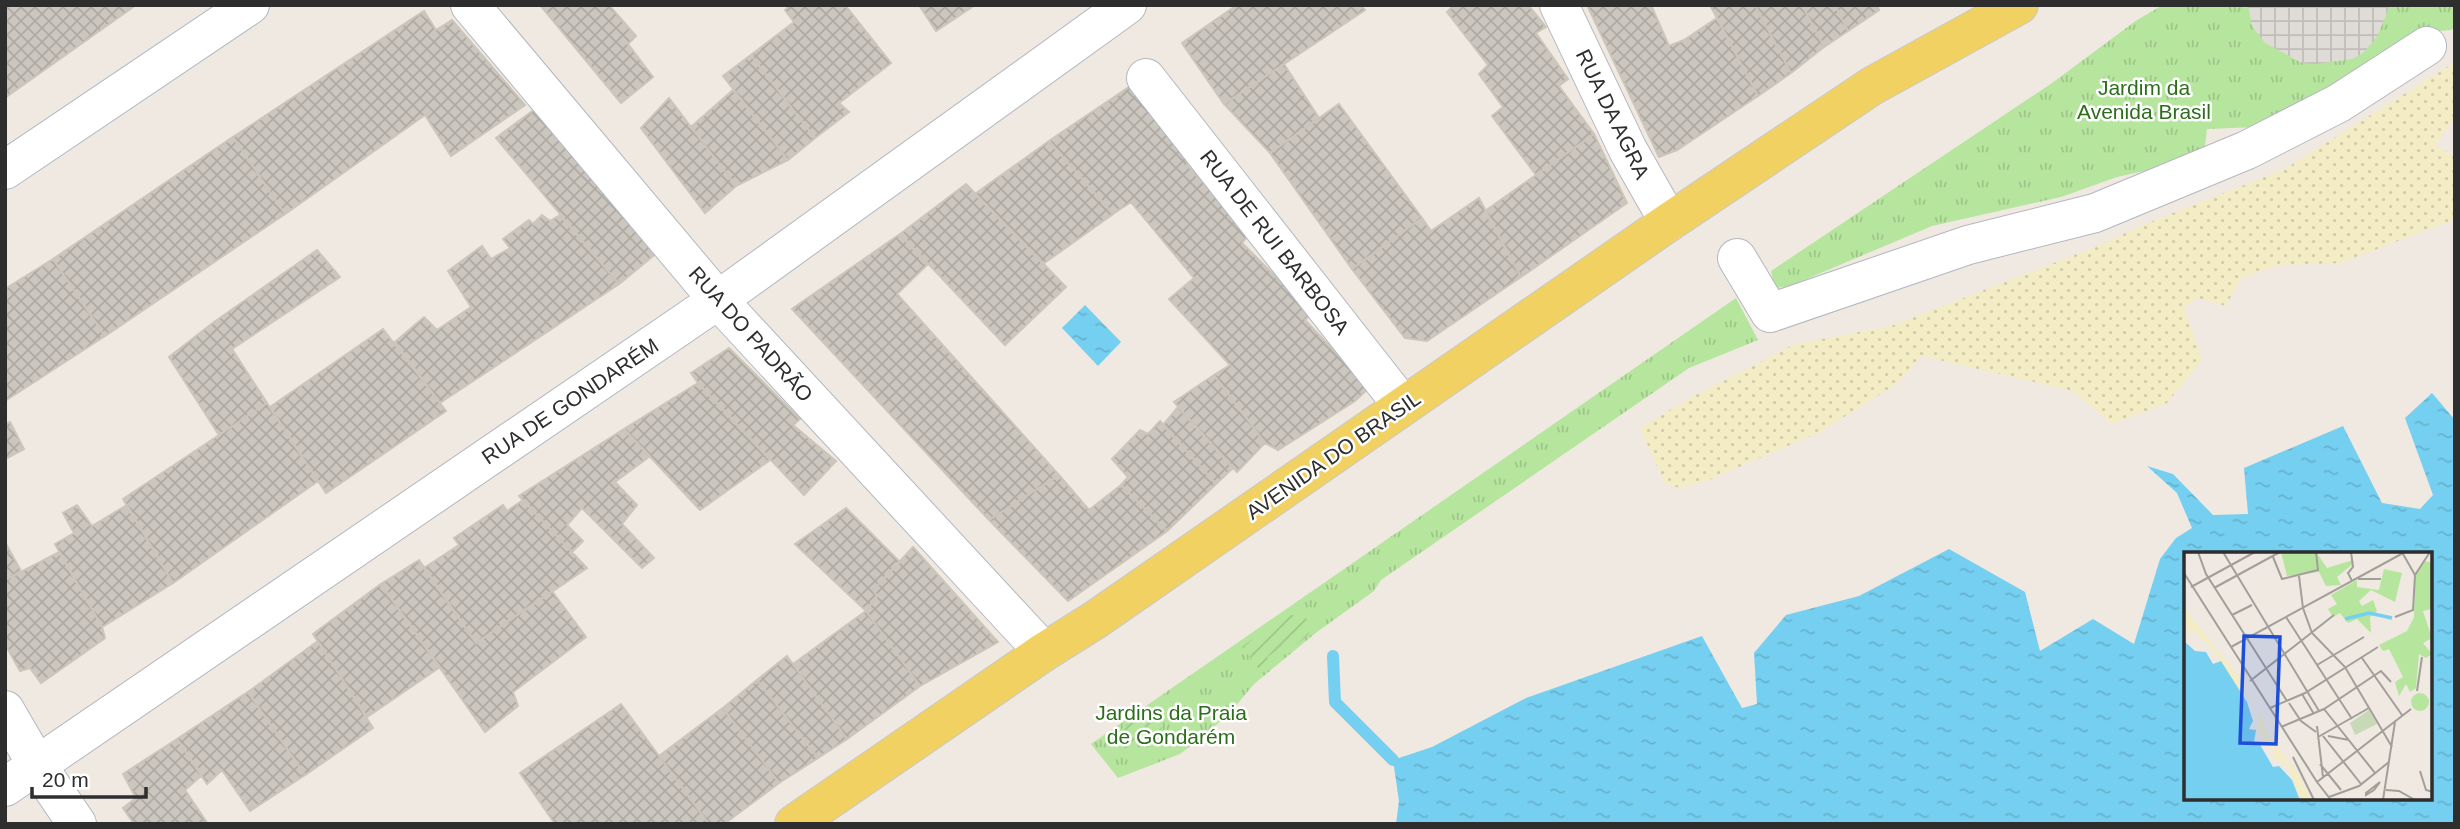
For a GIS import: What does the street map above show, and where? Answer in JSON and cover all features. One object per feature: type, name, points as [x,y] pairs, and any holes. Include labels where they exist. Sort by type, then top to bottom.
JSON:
[{"type":"main road","name":"AVENIDA DO BRASIL","points":[[794,824],[1044,652],[1095,620],[1669,222],[1872,86],[2019,5]]},
{"type":"street","points":[[5,170],[250,5]]},
{"type":"street","name":"RUA DO PADRÃO","points":[[470,5],[718,300],[1044,652]]},
{"type":"street","name":"RUA DE GONDARÉM","points":[[5,787],[718,300],[1128,5]]},
{"type":"street","name":"RUA DA AGRA","points":[[1559,5],[1628,150],[1669,222]]},
{"type":"street","name":"AVENIDA DO BRASIL","points":[[1872,86],[1985,5]]},
{"type":"street","points":[[1737,258],[1770,313],[1968,244],[2095,213],[2248,150],[2339,103],[2427,46]]},
{"type":"street","name":"RUA DE RUI BARBOSA","points":[[1146,78],[1403,406]]},
{"type":"street","points":[[5,710],[37,765],[77,824]]},
{"type":"green space","name":"Jardim da Avenida Brasil","points":[[2163,5],[2455,5],[2455,27],[2451,30],[2418,33],[2396,52],[2257,127],[2207,129],[2204,153],[2184,155],[2167,166],[2117,177],[2061,197],[1932,226],[1790,286],[1775,288],[1771,271],[2052,83],[2137,20]]},
{"type":"green space","name":"Jardins da Praia de Gondarém","points":[[1736,298],[1758,340],[1689,368],[1381,580],[1374,591],[1317,632],[1254,684],[1229,714],[1180,754],[1118,778],[1091,744]]},
{"type":"green space","points":[[1285,614],[1305,617],[1313,626],[1307,636],[1286,653],[1279,649],[1267,657],[1273,667],[1261,672],[1242,647]]},
{"type":"green space","points":[[1150,710],[1162,728],[1125,749],[1114,734]]},
{"type":"sand","points":[[2455,62],[2455,116],[2435,145],[2455,157],[2455,219],[2341,263],[2277,265],[2240,279],[2226,306],[2198,298],[2184,307],[2202,360],[2167,403],[2112,424],[2073,391],[1922,356],[1898,383],[1820,432],[1709,480],[1680,488],[1665,484],[1640,428],[1690,398],[1795,344],[1891,326],[2095,247],[2145,224],[2285,169]]},
{"type":"shaded area","points":[[2248,5],[2390,5],[2377,37],[2363,53],[2352,59],[2316,64],[2302,63],[2265,43],[2252,26]]},
{"type":"water","points":[[1085,305],[1121,342],[1098,366],[1062,328]]},
{"type":"water","points":[[2432,393],[2455,420],[2455,824],[1396,824],[1399,801],[1393,760],[1432,747],[1526,698],[1702,636],[1742,708],[1757,704],[1754,653],[1786,615],[1859,596],[1949,549],[2025,592],[2040,651],[2093,619],[2134,644],[2160,559],[2176,538],[2192,528],[2177,493],[2147,466],[2173,474],[2213,515],[2248,514],[2244,468],[2343,426],[2382,503],[2420,509],[2433,495],[2405,418]]},
{"type":"building","points":[[5,5],[136,5],[6,97]]},
{"type":"building","points":[[540,5],[609,5],[636,36],[628,44],[653,77],[621,103]]},
{"type":"building","points":[[790,5],[845,5],[891,63],[839,103],[849,112],[815,138],[751,55],[794,22],[785,10]]},
{"type":"building","points":[[919,5],[975,5],[936,31]]},
{"type":"building","points":[[1237,5],[1361,5],[1365,10],[1224,104],[1182,43]]},
{"type":"building","points":[[1454,5],[1528,5],[1546,27],[1536,33],[1568,79],[1559,86],[1594,134],[1536,175],[1492,116],[1503,107],[1479,74],[1488,65],[1447,12]]},
{"type":"building","points":[[1587,5],[1651,5],[1669,46],[1684,40],[1717,18],[1758,96],[1677,150],[1659,157]]},
{"type":"building","points":[[1710,5],[1755,5],[1791,73],[1758,96]]},
{"type":"building","points":[[1755,5],[1802,5],[1824,47],[1791,73]]},
{"type":"building","points":[[1802,5],[1835,5],[1848,31],[1824,47]]},
{"type":"building","points":[[1835,5],[1877,5],[1879,10],[1848,31]]},
{"type":"building","points":[[424,11],[436,30],[452,20],[525,105],[451,156],[425,115],[285,214],[233,137]]},
{"type":"building","points":[[751,55],[815,138],[788,160],[723,76]]},
{"type":"building","points":[[1284,64],[1319,118],[1270,153],[1224,104]]},
{"type":"building","points":[[1138,81],[1189,153],[1187,165],[1250,233],[1242,243],[1312,313],[1305,320],[1369,388],[1355,401],[1278,450],[1265,443],[1214,375],[1230,365],[1169,299],[1194,278],[1131,202],[1113,214],[1049,141]]},
{"type":"building","points":[[733,90],[788,160],[736,186],[691,127]]},
{"type":"building","points":[[669,98],[736,186],[705,213],[641,128]]},
{"type":"building","points":[[1339,104],[1422,218],[1352,269],[1270,153]]},
{"type":"building","points":[[535,109],[658,252],[619,284],[496,138]]},
{"type":"building","points":[[1594,134],[1627,203],[1521,277],[1485,211]]},
{"type":"building","points":[[233,137],[285,214],[105,336],[53,259]]},
{"type":"building","points":[[1049,141],[1113,214],[1043,264],[975,194]]},
{"type":"building","points":[[966,184],[1066,287],[1005,345],[900,234]]},
{"type":"building","points":[[1479,198],[1521,277],[1427,341],[1405,338],[1352,269],[1422,218],[1431,231]]},
{"type":"building","points":[[542,215],[550,221],[560,215],[619,284],[440,403],[395,342],[424,317],[437,330],[471,307],[448,271],[482,246],[491,259],[510,248],[503,239],[529,220],[533,224]]},
{"type":"building","points":[[900,234],[927,265],[897,294],[1059,475],[989,520],[792,309]]},
{"type":"building","points":[[317,250],[340,277],[232,349],[267,403],[219,435],[169,357]]},
{"type":"building","points":[[53,259],[105,336],[5,401],[5,289]]},
{"type":"building","points":[[383,329],[446,411],[326,493],[270,407]]},
{"type":"building","points":[[729,348],[800,419],[793,425],[836,461],[804,495],[691,373]]},
{"type":"building","points":[[1214,375],[1265,443],[1237,472],[1174,402]]},
{"type":"building","points":[[698,383],[770,460],[700,510],[624,429]]},
{"type":"building","points":[[267,403],[318,481],[173,583],[123,499]]},
{"type":"building","points":[[1178,407],[1233,468],[1216,484],[1163,425]]},
{"type":"building","points":[[1160,421],[1216,484],[1167,531],[1121,485],[1128,477],[1112,459],[1140,430],[1148,434]]},
{"type":"building","points":[[10,422],[24,449],[5,459],[5,424]]},
{"type":"building","points":[[624,429],[650,456],[615,482],[637,505],[622,524],[654,558],[642,568],[582,508],[567,525],[583,541],[572,552],[519,496]]},
{"type":"building","points":[[1059,475],[1089,510],[1121,485],[1167,531],[1068,601],[989,520]]},
{"type":"building","points":[[523,500],[587,568],[476,643],[424,568],[459,545],[454,538],[503,505],[507,511]]},
{"type":"building","points":[[77,505],[92,526],[127,505],[173,583],[102,627],[55,544],[74,533],[63,513]]},
{"type":"building","points":[[846,508],[900,562],[873,590],[877,596],[866,611],[795,544]]},
{"type":"building","points":[[5,542],[21,571],[5,580]]},
{"type":"building","points":[[913,547],[998,642],[920,686],[866,611],[877,596],[873,590]]},
{"type":"building","points":[[59,552],[102,627],[105,638],[41,683],[30,668],[20,671],[5,644],[5,580]]},
{"type":"building","points":[[419,560],[476,643],[552,591],[586,637],[513,692],[518,706],[485,732],[381,584]]},
{"type":"building","points":[[381,584],[440,667],[367,717],[313,634]]},
{"type":"building","points":[[866,611],[920,686],[847,739],[793,664]]},
{"type":"building","points":[[318,641],[373,728],[305,775],[248,692]]},
{"type":"building","points":[[787,656],[847,739],[818,758],[757,680]]},
{"type":"building","points":[[757,680],[818,758],[779,783],[723,708]]},
{"type":"building","points":[[248,692],[305,775],[250,811],[222,770],[207,784],[177,739]]},
{"type":"building","points":[[621,704],[709,824],[555,824],[520,773]]},
{"type":"building","points":[[723,708],[779,783],[724,824],[709,824],[659,756]]},
{"type":"building","points":[[177,739],[202,775],[185,790],[208,824],[134,824],[123,808],[136,798],[123,774]]},
{"type":"waterway","points":[[1333,656],[1335,702],[1393,760]]}]
